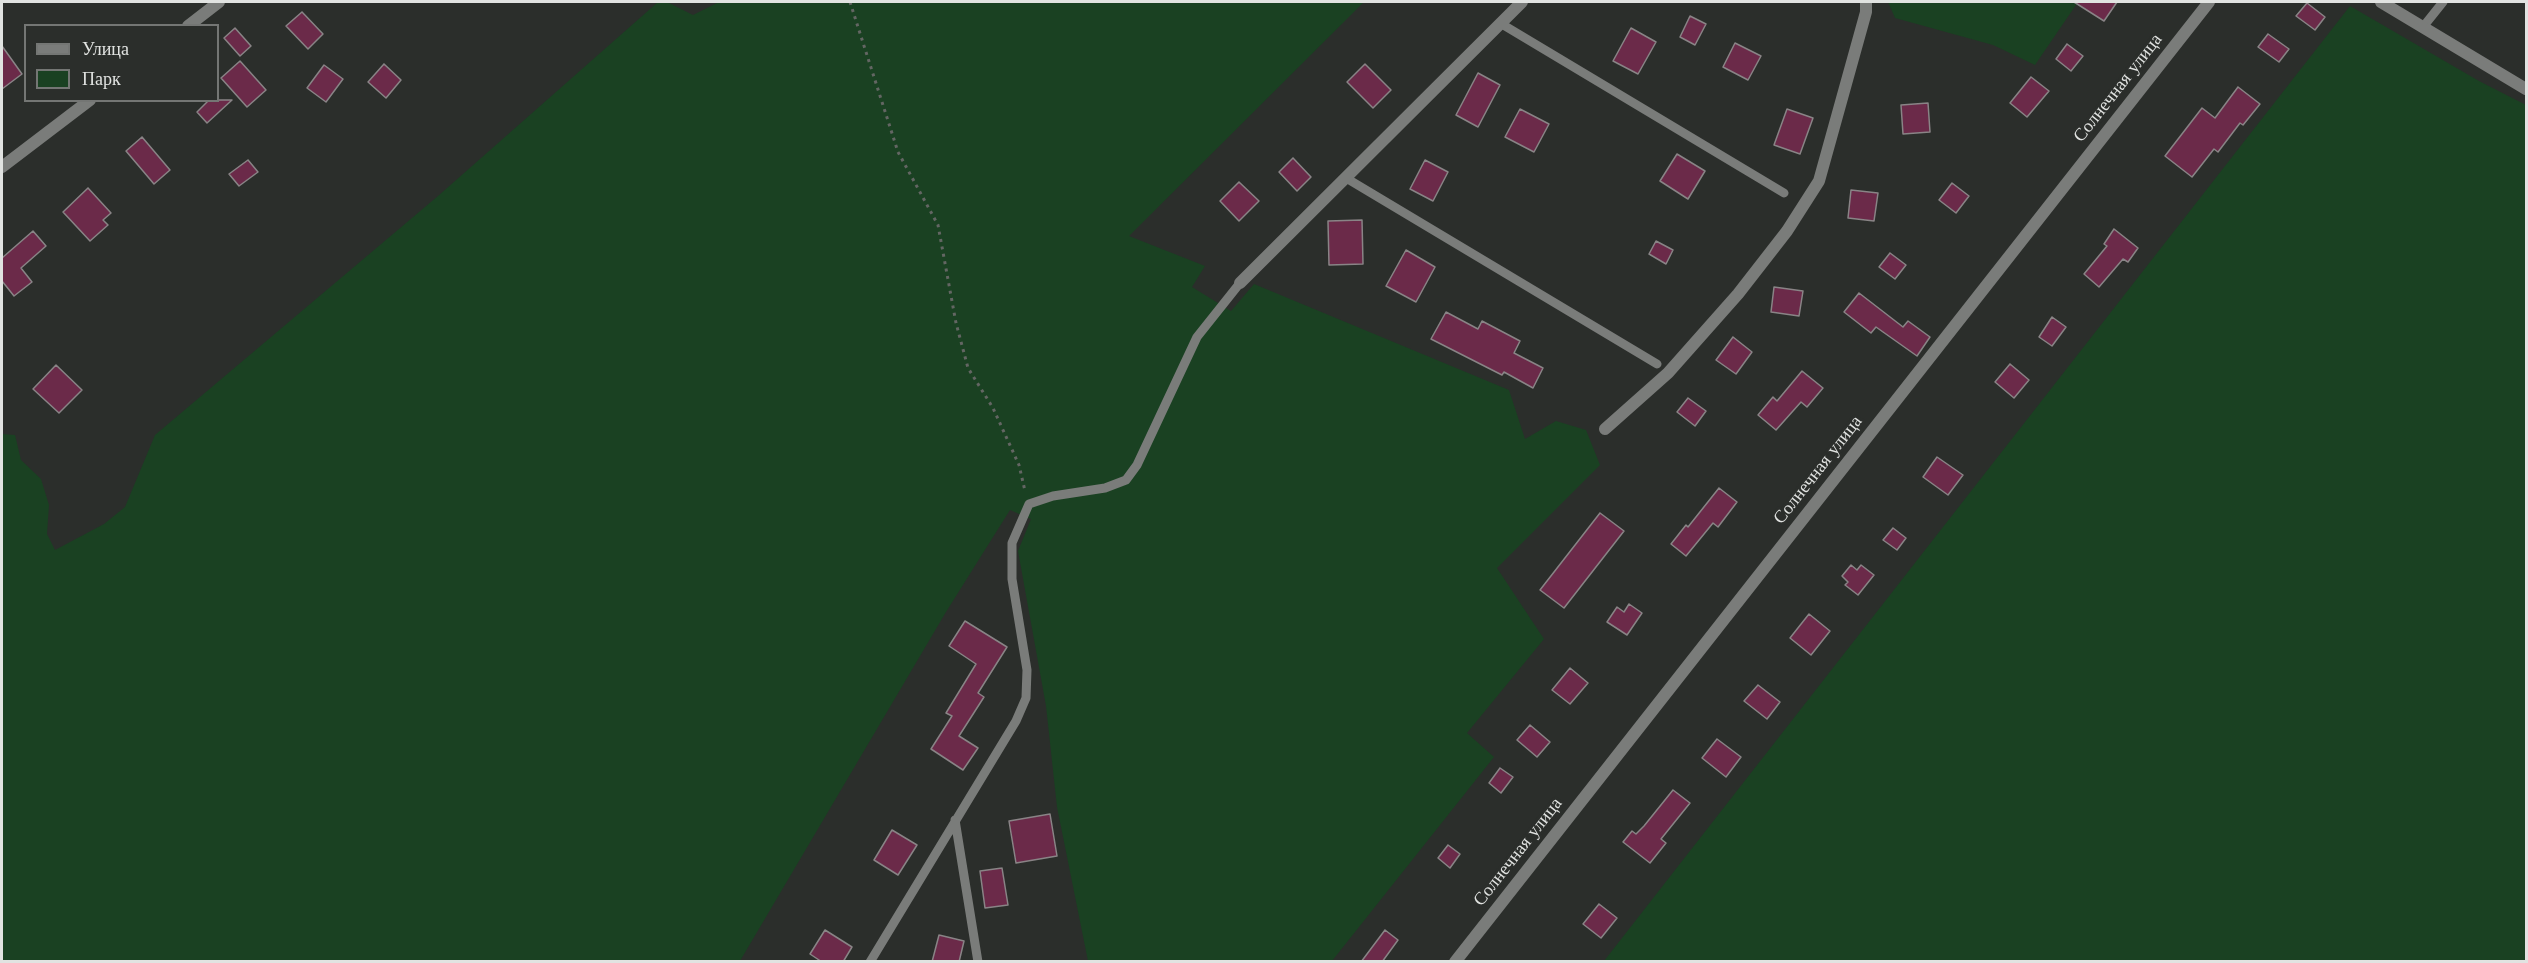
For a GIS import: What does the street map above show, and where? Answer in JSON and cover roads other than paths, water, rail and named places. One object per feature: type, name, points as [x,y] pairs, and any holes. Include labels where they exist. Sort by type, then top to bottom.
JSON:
[{"type":"street","points":[[191,24],[219,2]]},
{"type":"street","points":[[1240,284],[1522,2]]},
{"type":"street","points":[[1605,429],[1668,373],[1738,294],[1787,231],[1819,181],[1863,23],[1866,2]]},
{"type":"street","name":"Солнечная улица","points":[[1455,962],[2209,2]]},
{"type":"street","points":[[2381,2],[2526,89]]},
{"type":"street","points":[[2,167],[87,102]]},
{"type":"lane","points":[[2423,27],[2442,2]]},
{"type":"lane","points":[[1500,23],[1784,193]]},
{"type":"lane","points":[[1346,178],[1657,364]]},
{"type":"lane","points":[[870,962],[1016,721],[1026,698],[1027,670],[1012,579],[1012,543],[1029,504],[1053,496],[1105,488],[1126,480],[1137,465],[1197,337],[1240,284]]},
{"type":"lane","points":[[955,820],[978,962]]}]
